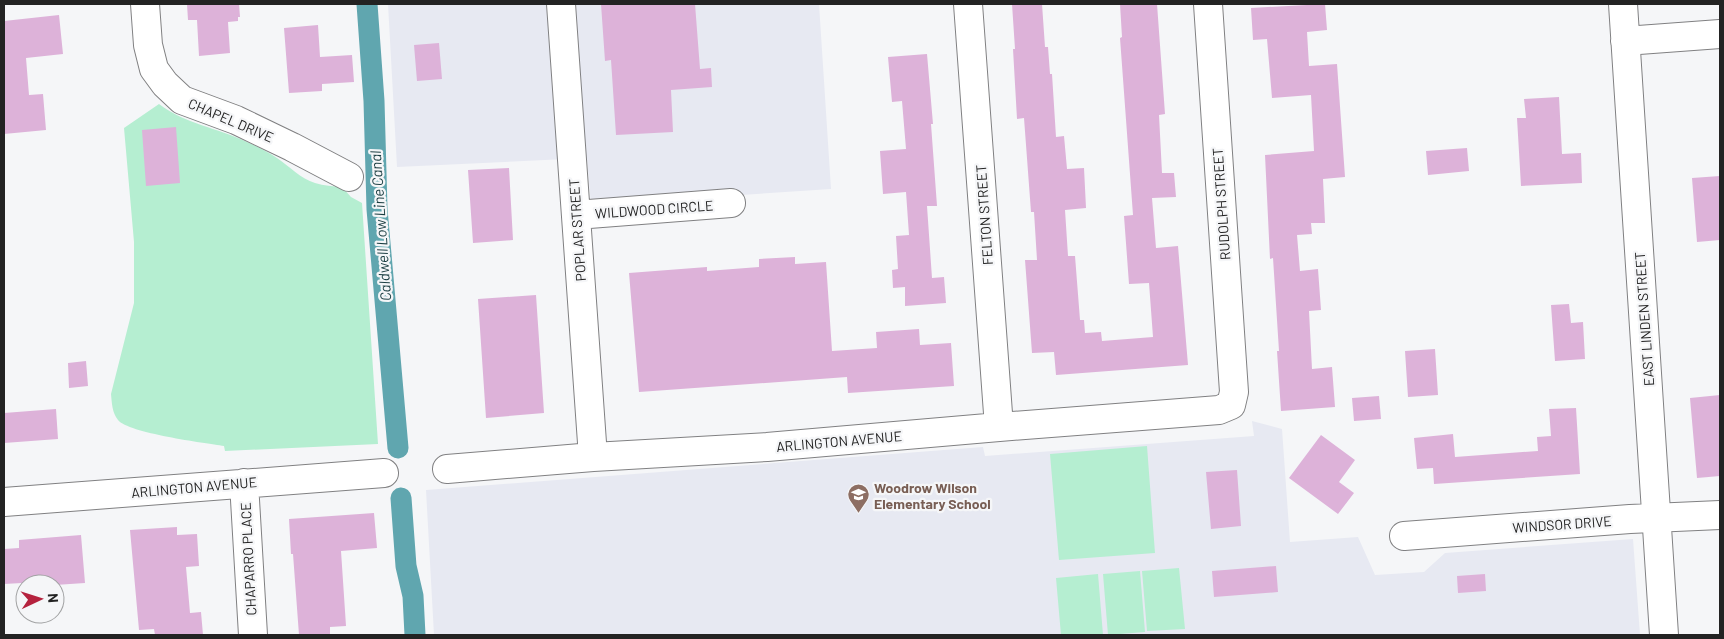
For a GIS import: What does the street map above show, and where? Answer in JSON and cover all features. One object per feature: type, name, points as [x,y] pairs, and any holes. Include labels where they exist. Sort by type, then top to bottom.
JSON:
[{"type":"street","name":"CHAPEL DRIVE","points":[[145,4],[148,45],[154,69],[165,84],[182,100],[236,120],[349,177]]},
{"type":"street","name":"POPLAR STREET","points":[[561,4],[593,457]]},
{"type":"street","name":"FELTON STREET","points":[[968,4],[1000,427]]},
{"type":"street","name":"RUDOLPH STREET","points":[[1208,4],[1234,392],[1231,405]]},
{"type":"street","name":"EAST LINDEN STREET","points":[[1623,4],[1664,635]]},
{"type":"street","points":[[1625,41],[1720,34]]},
{"type":"street","name":"WILDWOOD CIRCLE","points":[[576,215],[731,203]]},
{"type":"street","name":"ARLINGTON AVENUE","points":[[446,469],[593,457],[768,447],[1219,410],[1231,405]]},
{"type":"street","name":"ARLINGTON AVENUE","points":[[4,502],[384,473]]},
{"type":"street","name":"CHAPARRO PLACE","points":[[244,483],[253,635]]},
{"type":"street","name":"WINDSOR DRIVE","points":[[1404,536],[1630,519],[1720,516]]},
{"type":"shaded area","points":[[388,4],[819,4],[831,189],[591,205],[587,158],[397,167]]},
{"type":"shaded area","name":"Woodrow Wilson Elementary School","points":[[1252,421],[1282,429],[1290,542],[1358,537],[1375,575],[1424,572],[1445,553],[1633,539],[1640,635],[434,635],[426,490],[983,447],[985,456],[1254,436]]},
{"type":"green space","points":[[159,104],[180,117],[259,147],[310,181],[322,185],[342,187],[351,197],[362,203],[378,444],[225,451],[224,446],[168,437],[136,429],[125,425],[116,417],[111,394],[134,303],[134,242],[124,128]]},
{"type":"green space","points":[[1147,446],[1155,553],[1059,560],[1050,454]]},
{"type":"green space","points":[[1179,568],[1185,629],[1147,631],[1142,571]]},
{"type":"green space","points":[[1140,571],[1145,632],[1108,635],[1103,574]]},
{"type":"green space","points":[[1098,574],[1103,635],[1061,635],[1056,578]]},
{"type":"building","points":[[187,4],[239,4],[240,17],[238,17],[238,21],[228,22],[230,53],[199,56],[197,20],[188,20]]},
{"type":"building","points":[[601,4],[695,4],[700,69],[711,68],[712,87],[671,90],[673,132],[616,135],[611,60],[605,61]]},
{"type":"building","points":[[1012,4],[1042,4],[1045,47],[1048,47],[1050,74],[1052,74],[1056,137],[1064,136],[1067,169],[1084,168],[1086,208],[1065,210],[1068,256],[1075,256],[1080,320],[1084,320],[1085,333],[1101,332],[1102,341],[1153,337],[1149,283],[1129,284],[1124,216],[1133,215],[1120,38],[1122,37],[1120,4],[1157,4],[1165,114],[1159,115],[1162,173],[1174,173],[1176,197],[1152,198],[1156,248],[1178,246],[1188,365],[1056,375],[1054,352],[1032,353],[1025,260],[1037,260],[1034,212],[1031,212],[1024,118],[1017,119]]},
{"type":"building","points":[[1325,4],[1327,30],[1307,32],[1309,66],[1337,64],[1345,177],[1323,179],[1325,223],[1311,223],[1312,234],[1297,235],[1300,271],[1318,269],[1321,310],[1309,311],[1312,369],[1332,367],[1335,407],[1281,411],[1277,351],[1279,351],[1273,258],[1270,259],[1265,155],[1314,151],[1311,95],[1272,98],[1267,39],[1253,40],[1251,8]]},
{"type":"building","points":[[59,15],[63,54],[26,58],[29,95],[43,94],[46,130],[4,134],[4,21]]},
{"type":"building","points":[[318,25],[320,57],[352,55],[354,82],[322,84],[322,91],[289,93],[284,28]]},
{"type":"building","points":[[439,43],[442,79],[417,81],[414,45]]},
{"type":"building","points":[[927,54],[937,206],[927,206],[932,278],[944,277],[946,303],[905,306],[905,287],[893,288],[892,270],[898,269],[896,236],[909,235],[906,192],[883,194],[880,151],[906,149],[902,101],[892,102],[888,57]]},
{"type":"building","points":[[1559,97],[1562,154],[1581,153],[1582,183],[1521,186],[1517,118],[1526,118],[1524,99]]},
{"type":"building","points":[[176,127],[180,183],[146,186],[142,130]]},
{"type":"building","points":[[1467,148],[1469,171],[1428,175],[1426,151]]},
{"type":"building","points":[[509,168],[513,240],[473,243],[468,170]]},
{"type":"building","points":[[1720,176],[1720,240],[1697,242],[1692,178]]},
{"type":"building","points":[[795,257],[795,264],[826,262],[832,351],[877,348],[876,332],[919,329],[920,345],[951,343],[954,386],[848,393],[847,377],[639,392],[629,273],[707,267],[707,271],[759,267],[759,259]]},
{"type":"building","points":[[536,295],[544,413],[486,418],[478,299]]},
{"type":"building","points":[[1569,304],[1571,323],[1583,322],[1585,359],[1555,361],[1551,305]]},
{"type":"building","points":[[1435,349],[1438,395],[1408,397],[1405,351]]},
{"type":"building","points":[[86,361],[88,386],[69,388],[68,363]]},
{"type":"building","points":[[1720,395],[1720,476],[1697,478],[1690,398]]},
{"type":"building","points":[[1379,396],[1381,419],[1354,421],[1352,398]]},
{"type":"building","points":[[1576,408],[1580,474],[1434,484],[1433,468],[1417,469],[1414,438],[1453,434],[1455,457],[1538,451],[1537,437],[1551,436],[1549,409]]},
{"type":"building","points":[[56,409],[58,439],[4,443],[4,413]]},
{"type":"building","points":[[1321,435],[1355,460],[1339,482],[1354,493],[1338,514],[1289,478]]},
{"type":"building","points":[[1237,470],[1241,526],[1211,529],[1206,472]]},
{"type":"building","points":[[374,513],[377,548],[341,551],[346,626],[330,627],[330,635],[299,635],[289,519]]},
{"type":"building","points":[[177,527],[177,535],[197,534],[199,566],[186,567],[190,613],[201,612],[203,635],[155,635],[154,629],[139,630],[130,530]]},
{"type":"building","points":[[81,535],[85,583],[65,584],[65,574],[15,574],[15,583],[4,584],[4,549],[19,548],[19,540]]},
{"type":"building","points":[[1276,566],[1278,592],[1214,597],[1212,571]]},
{"type":"building","points":[[1485,574],[1486,591],[1458,593],[1457,576]]},
{"type":"waterway","name":"Caldwell Low Line Canal","points":[[367,4],[374,101],[377,209],[398,448]]},
{"type":"waterway","name":"Caldwell Low Line Canal","points":[[401,498],[406,566],[413,596],[415,635]]},
{"type":"place","name":"Woodrow Wilson Elementary School","points":[[858,514]]}]
